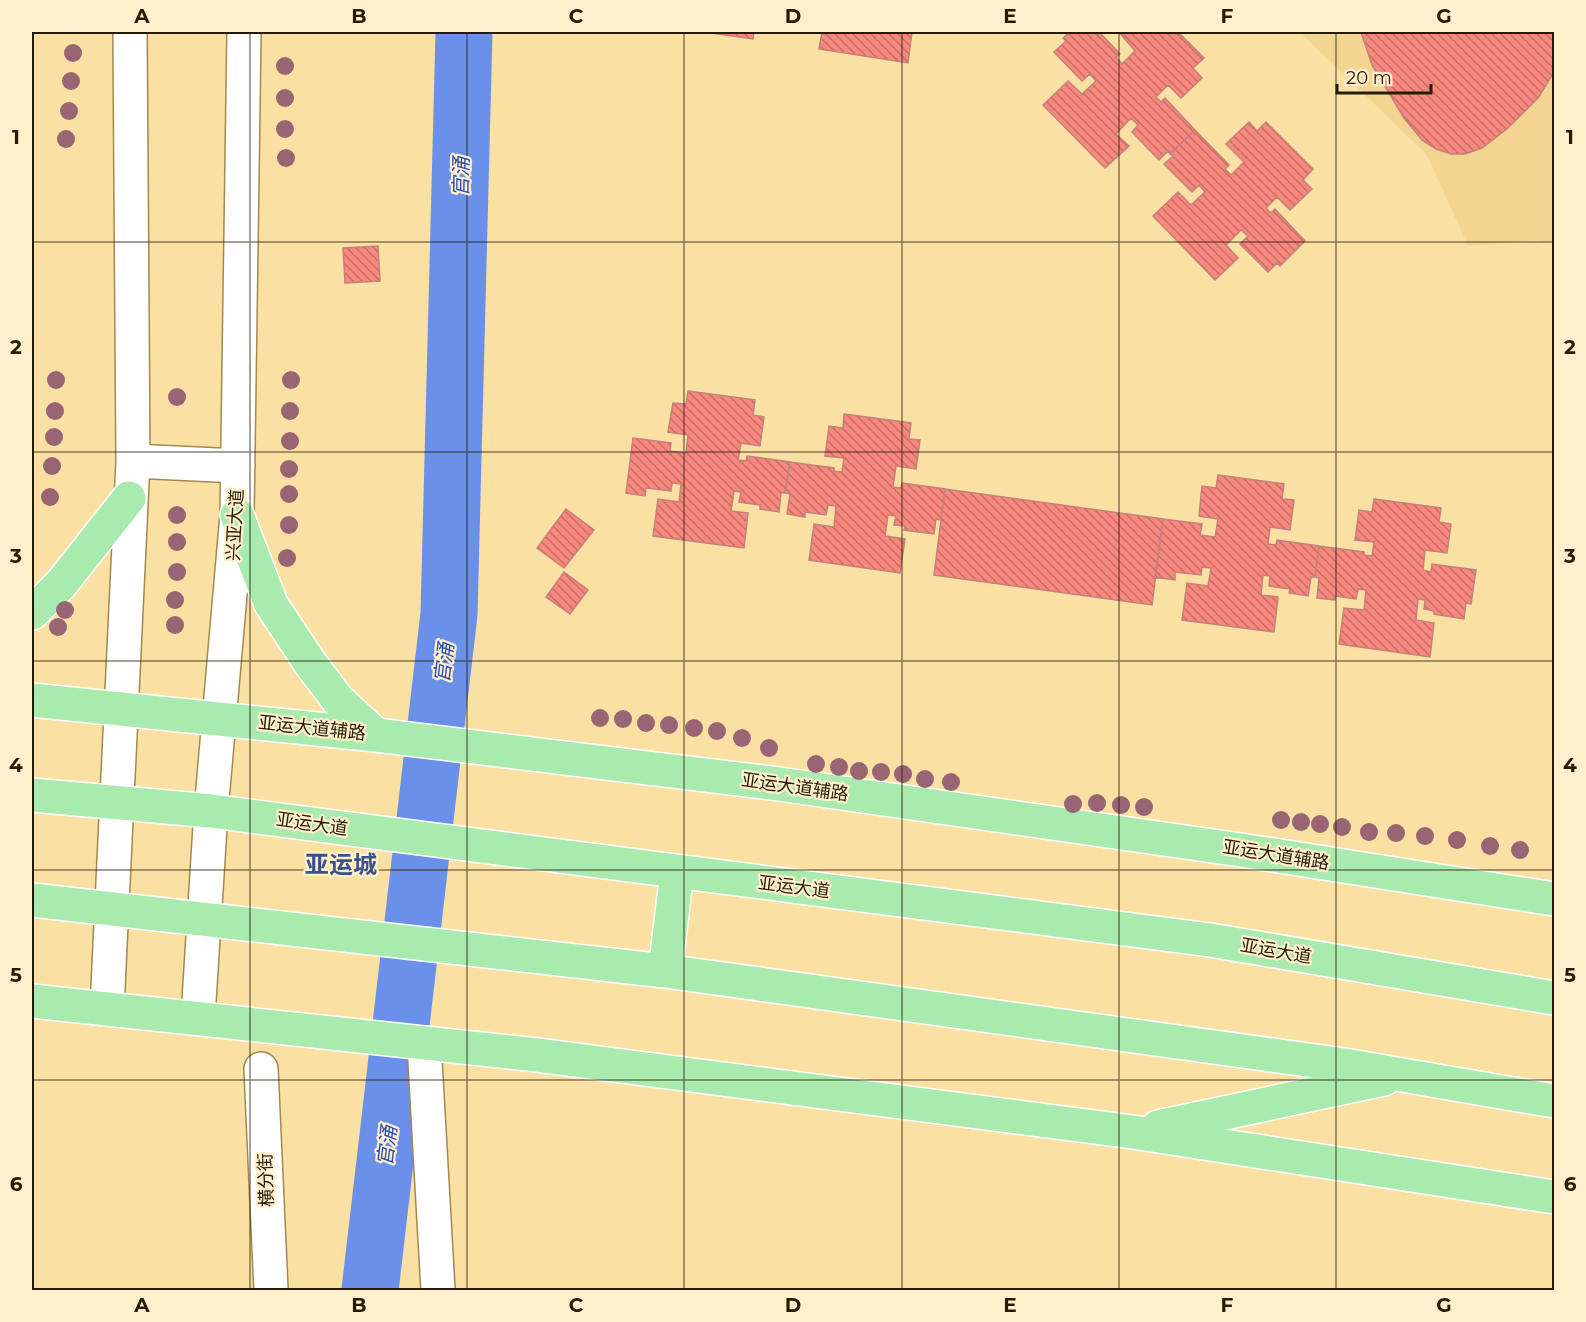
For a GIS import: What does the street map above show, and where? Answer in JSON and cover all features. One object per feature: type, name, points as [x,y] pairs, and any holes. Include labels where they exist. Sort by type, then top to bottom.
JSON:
[{"type":"main road","points":[[32,613],[61,584],[129,498]]},
{"type":"main road","points":[[237,515],[271,604],[338,700],[376,735]]},
{"type":"main road","name":"亚运大道辅路","points":[[32,700],[376,735],[779,784],[1170,840],[1554,899]]},
{"type":"main road","name":"亚运大道","points":[[32,795],[211,811],[1210,940],[1554,998]]},
{"type":"main road","points":[[665,971],[677,872]]},
{"type":"main road","points":[[32,900],[282,926],[665,971],[1403,1075],[1554,1101]]},
{"type":"main road","points":[[32,1001],[537,1055],[1133,1132],[1554,1197]]},
{"type":"main road","points":[[1133,1132],[1403,1075]]},
{"type":"street","points":[[107,1009],[123,710],[132,461],[129,32]]},
{"type":"street","name":"兴亚大道","points":[[198,1017],[206,919],[211,811],[237,515],[244,32]]},
{"type":"street","points":[[132,461],[238,466]]},
{"type":"street","points":[[424,1042],[438,1290]]},
{"type":"street","name":"横分街","points":[[261,1069],[271,1290]]},
{"type":"shaded area","points":[[1300,32],[1554,32],[1554,242],[1534,240],[1468,246],[1427,155]]},
{"type":"building","points":[[704,32],[754,32],[753,39]]},
{"type":"building","points":[[822,32],[912,32],[908,63],[819,49]]},
{"type":"building","points":[[1070,32],[1099,32],[1120,54],[1116,57],[1122,64],[1135,51],[1119,32],[1178,32],[1204,58],[1193,68],[1202,78],[1181,98],[1168,85],[1156,97],[1161,102],[1165,98],[1195,130],[1170,154],[1168,151],[1159,160],[1132,132],[1138,125],[1131,118],[1116,134],[1129,146],[1105,168],[1043,105],[1068,81],[1082,94],[1096,81],[1090,74],[1082,81],[1054,52],[1066,41],[1063,38]]},
{"type":"building","points":[[1361,32],[1554,32],[1554,72],[1538,98],[1508,128],[1482,148],[1465,154],[1451,154],[1436,149],[1422,140],[1404,118],[1372,65]]},
{"type":"building","points":[[1249,122],[1257,131],[1266,122],[1313,169],[1303,180],[1312,189],[1290,210],[1277,197],[1266,208],[1271,213],[1275,209],[1305,241],[1280,266],[1277,263],[1268,272],[1240,244],[1248,236],[1241,230],[1226,245],[1238,258],[1215,280],[1153,216],[1178,192],[1191,205],[1205,192],[1199,185],[1192,192],[1164,164],[1173,156],[1170,154],[1195,130],[1229,165],[1225,169],[1231,175],[1244,162],[1226,144]]},
{"type":"building","points":[[378,246],[380,281],[345,283],[343,248]]},
{"type":"building","points":[[688,391],[755,400],[753,415],[764,417],[760,446],[741,443],[738,460],[746,461],[747,456],[790,462],[785,493],[781,493],[779,512],[760,509],[760,505],[739,502],[741,492],[734,491],[731,511],[748,513],[744,548],[653,536],[658,499],[679,502],[681,484],[672,483],[671,491],[646,488],[645,496],[626,493],[633,438],[671,443],[670,451],[686,453],[688,435],[668,432],[673,403],[686,404]]},
{"type":"building","points":[[844,414],[911,423],[909,439],[920,440],[916,469],[896,466],[893,487],[901,488],[902,483],[945,489],[941,520],[936,519],[934,534],[904,530],[905,526],[894,525],[896,516],[888,515],[885,536],[905,539],[900,573],[809,560],[814,524],[834,527],[836,506],[828,505],[826,515],[805,512],[805,517],[787,514],[790,494],[785,493],[790,462],[834,468],[834,471],[842,472],[844,458],[825,456],[829,426],[843,428]]},
{"type":"building","points":[[1218,475],[1284,484],[1282,499],[1294,500],[1290,530],[1270,527],[1268,544],[1276,545],[1277,540],[1319,546],[1315,577],[1311,577],[1308,596],[1289,593],[1290,589],[1269,586],[1270,576],[1263,575],[1261,595],[1278,597],[1274,632],[1182,620],[1187,583],[1208,586],[1211,568],[1202,567],[1201,575],[1175,572],[1175,580],[1155,577],[1163,519],[1202,524],[1200,535],[1215,537],[1218,519],[1199,516],[1202,486],[1216,488]]},
{"type":"building","points":[[945,489],[1163,519],[1152,605],[934,575]]},
{"type":"building","points":[[1374,499],[1441,508],[1439,522],[1451,524],[1447,553],[1425,550],[1423,570],[1431,572],[1432,564],[1476,570],[1471,604],[1466,603],[1464,619],[1434,614],[1434,611],[1424,609],[1425,600],[1418,599],[1416,620],[1434,623],[1430,657],[1339,644],[1344,608],[1364,610],[1366,590],[1358,589],[1356,599],[1335,596],[1335,600],[1317,598],[1319,578],[1315,577],[1319,546],[1364,552],[1364,555],[1372,556],[1374,542],[1355,540],[1359,510],[1372,512]]},
{"type":"building","points":[[566,509],[594,530],[564,568],[537,548]]},
{"type":"building","points":[[564,572],[588,590],[570,614],[546,597]]},
{"type":"waterway","name":"官涌","points":[[370,1290],[449,614],[464,32]]},
{"type":"district","name":"亚运城","points":[[341,865]]}]
